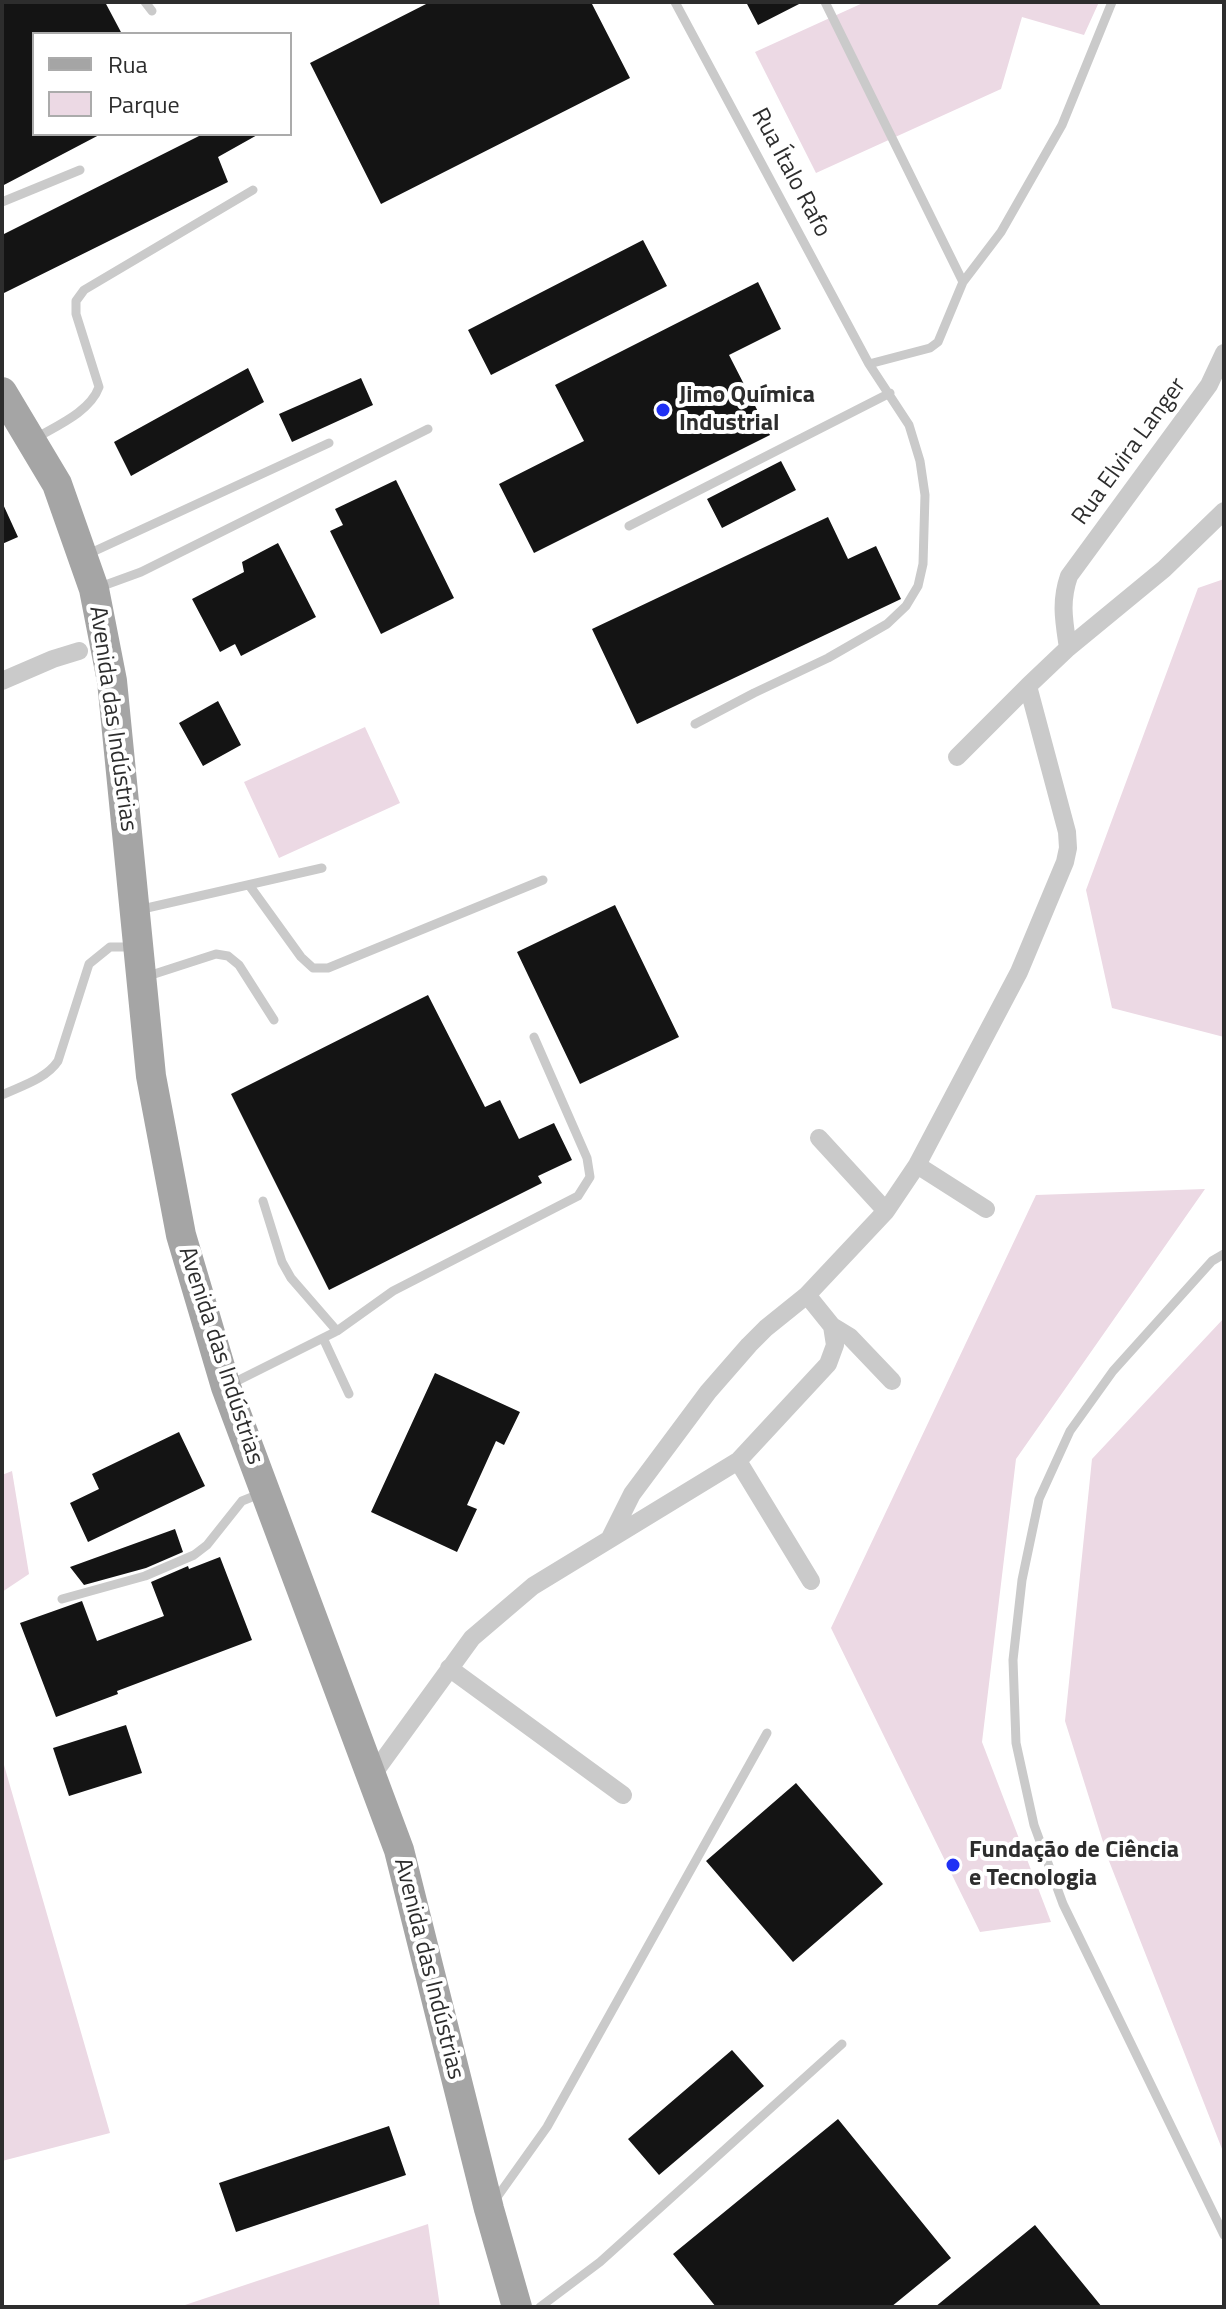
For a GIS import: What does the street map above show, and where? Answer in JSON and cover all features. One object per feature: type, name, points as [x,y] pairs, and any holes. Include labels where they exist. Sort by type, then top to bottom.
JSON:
[{"type":"main road","name":"Avenida das Indústrias","points":[[2,392],[57,484],[94,589],[112,681],[151,1076],[181,1235],[226,1387],[399,1850],[489,2209],[517,2307]]},
{"type":"street","name":"Rua Elvira Langer","points":[[1068,648],[1062,607],[1069,576],[1209,385],[1224,353]]},
{"type":"street","points":[[957,757],[1068,648],[1164,569],[1224,511]]},
{"type":"street","points":[[2,681],[79,651]]},
{"type":"street","points":[[610,1538],[632,1494],[708,1392],[749,1345],[807,1295],[886,1211],[917,1165],[1019,972],[1068,848],[1067,832],[1028,686]]},
{"type":"street","points":[[819,1138],[886,1211]]},
{"type":"street","points":[[917,1165],[986,1209]]},
{"type":"street","points":[[807,1295],[832,1326],[850,1337],[892,1381]]},
{"type":"street","points":[[371,1777],[472,1638],[533,1586],[738,1461],[828,1364],[835,1345],[832,1326]]},
{"type":"street","points":[[738,1461],[811,1581]]},
{"type":"street","points":[[449,1668],[623,1795]]},
{"type":"lane","points":[[145,2],[152,11]]},
{"type":"lane","name":"Rua Ítalo Rafo","points":[[675,2],[869,364],[909,425],[920,461],[925,495],[923,564],[918,586],[906,606],[887,624],[828,658],[695,724]]},
{"type":"lane","points":[[825,2],[963,282]]},
{"type":"lane","points":[[869,364],[930,348],[938,342],[963,282],[1001,232],[1062,125],[1112,2]]},
{"type":"lane","points":[[2,202],[80,170]]},
{"type":"lane","points":[[33,441],[73,416],[96,396],[99,387],[76,314],[76,301],[84,290],[253,190]]},
{"type":"lane","points":[[629,526],[890,393]]},
{"type":"lane","points":[[94,589],[141,572],[428,429]]},
{"type":"lane","points":[[83,557],[329,443]]},
{"type":"lane","points":[[135,910],[322,868]]},
{"type":"lane","points":[[249,885],[301,957],[313,968],[328,968],[543,880]]},
{"type":"lane","points":[[2,1095],[44,1075],[58,1061],[89,964],[110,947],[139,947]]},
{"type":"lane","points":[[142,978],[216,954],[228,956],[239,965],[274,1020]]},
{"type":"lane","points":[[226,1387],[337,1331],[393,1291],[578,1196],[590,1177],[587,1158],[534,1037]]},
{"type":"lane","points":[[263,1201],[282,1262],[291,1278],[337,1331]]},
{"type":"lane","points":[[1224,1254],[1212,1261],[1113,1371],[1070,1431],[1039,1499],[1022,1580],[1013,1660],[1016,1743],[1034,1825],[1063,1904],[1224,2235]]},
{"type":"lane","points":[[323,1338],[349,1394]]},
{"type":"lane","points":[[62,1599],[145,1576],[194,1555],[207,1545],[242,1501],[265,1492]]},
{"type":"lane","points":[[489,2209],[547,2127],[767,1733]]},
{"type":"lane","points":[[540,2307],[600,2262],[842,2044]]},
{"type":"green space","points":[[865,2],[1099,2],[1084,35],[1022,17],[1001,89],[816,173],[755,52]]},
{"type":"green space","points":[[1224,579],[1224,1037],[1112,1008],[1086,890],[1198,588]]},
{"type":"green space","points":[[365,727],[400,803],[279,858],[244,782]]},
{"type":"green space","points":[[1205,1189],[1016,1459],[982,1742],[1051,1922],[980,1932],[831,1628],[1036,1195]]},
{"type":"green space","points":[[1224,1318],[1224,2154],[1109,1861],[1065,1721],[1092,1459]]},
{"type":"green space","points":[[12,1471],[29,1574],[2,1592],[2,1475]]},
{"type":"green space","points":[[2,1758],[110,2133],[2,2161]]},
{"type":"green space","points":[[428,2224],[440,2307],[179,2307]]},
{"type":"building","points":[[2,2],[105,2],[121,32],[32,32],[32,136],[97,136],[2,186]]},
{"type":"building","points":[[430,2],[591,2],[630,78],[381,204],[310,63]]},
{"type":"building","points":[[746,2],[803,2],[758,25]]},
{"type":"building","points":[[199,136],[255,136],[218,157],[228,182],[2,294],[2,235]]},
{"type":"building","points":[[643,240],[667,286],[491,375],[468,330]]},
{"type":"building","name":"Jimo Química Industrial","points":[[758,282],[781,329],[729,355],[770,435],[534,553],[499,484],[584,441],[555,385]]},
{"type":"building","points":[[248,368],[264,402],[131,476],[114,442]]},
{"type":"building","points":[[361,378],[373,405],[292,442],[279,414]]},
{"type":"building","points":[[781,461],[796,490],[722,528],[707,499]]},
{"type":"building","points":[[396,480],[454,598],[381,634],[330,531],[343,525],[335,509]]},
{"type":"building","points":[[2,502],[18,537],[2,544]]},
{"type":"building","points":[[828,517],[848,559],[876,546],[901,599],[637,724],[592,629]]},
{"type":"building","points":[[278,543],[316,617],[241,656],[235,644],[220,652],[192,599],[244,572],[242,562]]},
{"type":"building","points":[[218,701],[241,745],[203,766],[179,723]]},
{"type":"building","points":[[615,905],[679,1037],[580,1084],[517,952]]},
{"type":"building","points":[[428,995],[485,1107],[500,1100],[519,1139],[554,1123],[572,1160],[538,1176],[542,1183],[329,1290],[231,1094]]},
{"type":"building","points":[[435,1373],[520,1412],[504,1445],[496,1441],[467,1505],[477,1509],[457,1552],[371,1512]]},
{"type":"building","points":[[179,1432],[205,1486],[88,1542],[70,1503],[99,1489],[92,1474]]},
{"type":"building","points":[[175,1529],[183,1552],[146,1568],[84,1585],[70,1567]]},
{"type":"building","points":[[220,1557],[252,1640],[56,1717],[20,1623],[82,1601],[97,1641],[164,1616],[151,1582],[188,1566],[189,1569]]},
{"type":"building","points":[[126,1725],[142,1773],[69,1796],[53,1748]]},
{"type":"building","points":[[796,1783],[883,1884],[793,1962],[706,1861]]},
{"type":"building","points":[[732,2050],[764,2086],[659,2175],[628,2139]]},
{"type":"building","points":[[838,2119],[951,2258],[891,2307],[716,2307],[673,2254]]},
{"type":"building","points":[[389,2126],[406,2175],[236,2232],[219,2183]]},
{"type":"building","points":[[1035,2225],[1102,2307],[935,2307]]},
{"type":"place","name":"Jimo Química Industrial","points":[[663,410]]},
{"type":"place","name":"Fundação de Ciência e Tecnologia","points":[[953,1865]]}]
